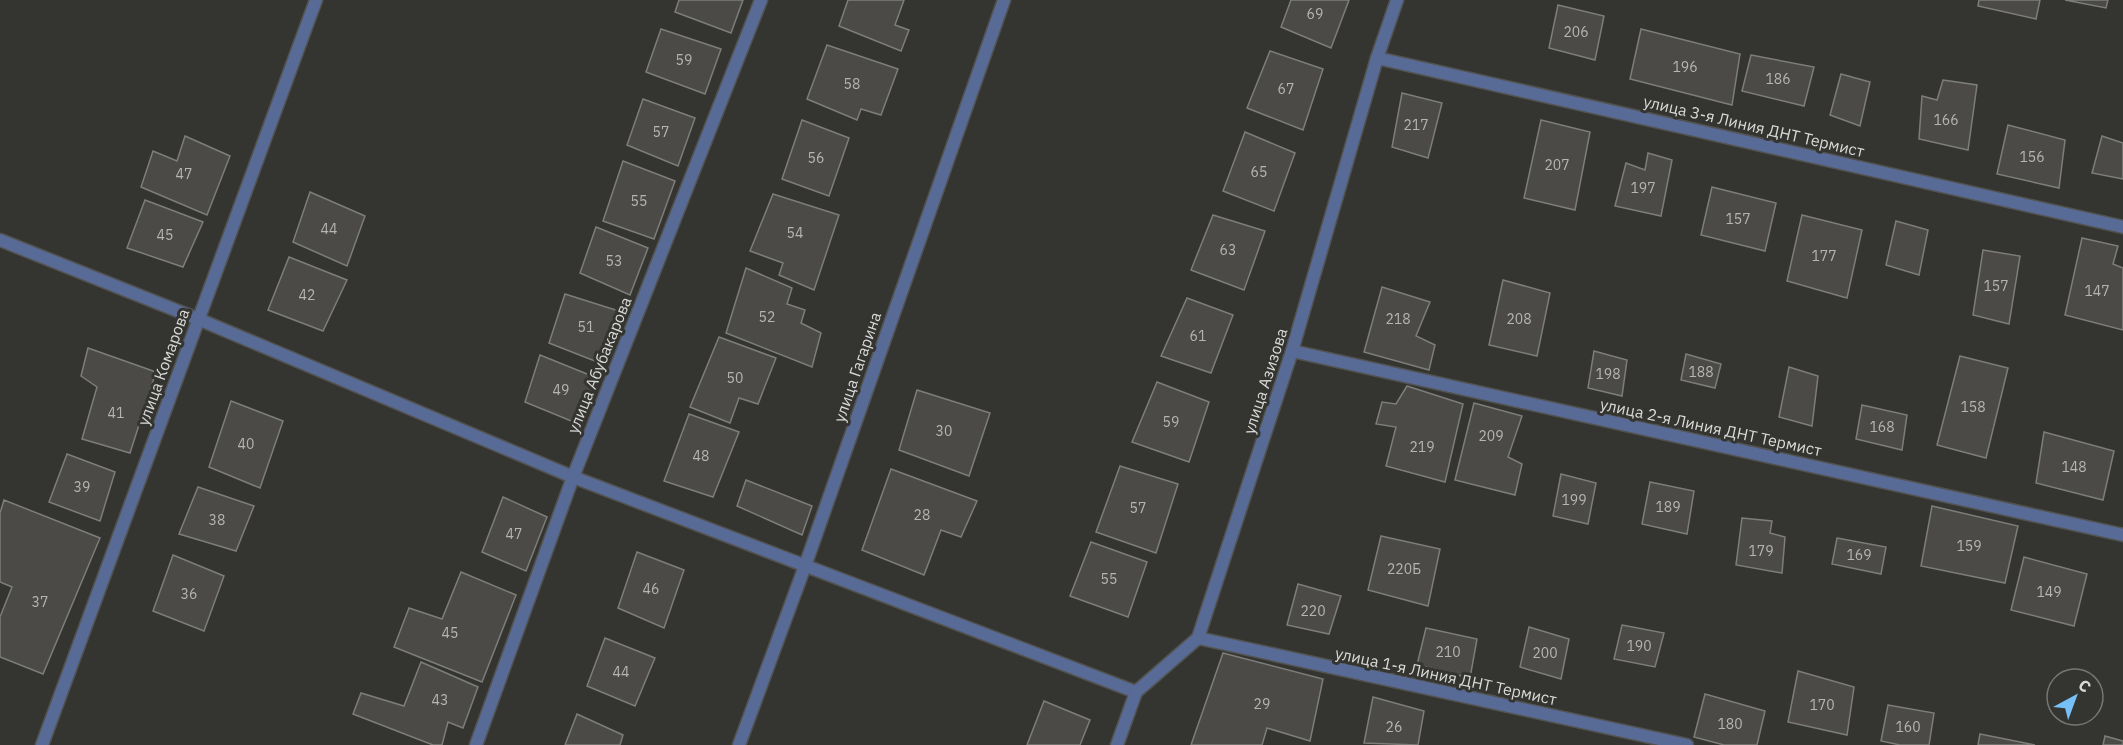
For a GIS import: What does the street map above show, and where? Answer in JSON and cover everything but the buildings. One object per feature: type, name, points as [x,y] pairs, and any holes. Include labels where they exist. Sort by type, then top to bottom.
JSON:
[{"type":"street","name":"улица Комарова","points":[[42,745],[316,0]]},
{"type":"street","name":"улица Абубакарова","points":[[476,745],[573,477],[761,0]]},
{"type":"street","name":"улица Гагарина","points":[[739,745],[805,566],[1004,0]]},
{"type":"street","name":"улица Азизова","points":[[1198,638],[1292,351],[1396,0]]},
{"type":"street","name":"улица 3-я Линия ДНТ Термист","points":[[1377,58],[2123,227]]},
{"type":"street","points":[[0,240],[573,477],[1136,692]]},
{"type":"street","name":"улица 2-я Линия ДНТ Термист","points":[[1292,351],[2123,535]]},
{"type":"street","points":[[1117,745],[1136,692],[1198,638]]},
{"type":"street","name":"улица 1-я Линия ДНТ Термист","points":[[1198,638],[1667,743],[1687,745]]}]
